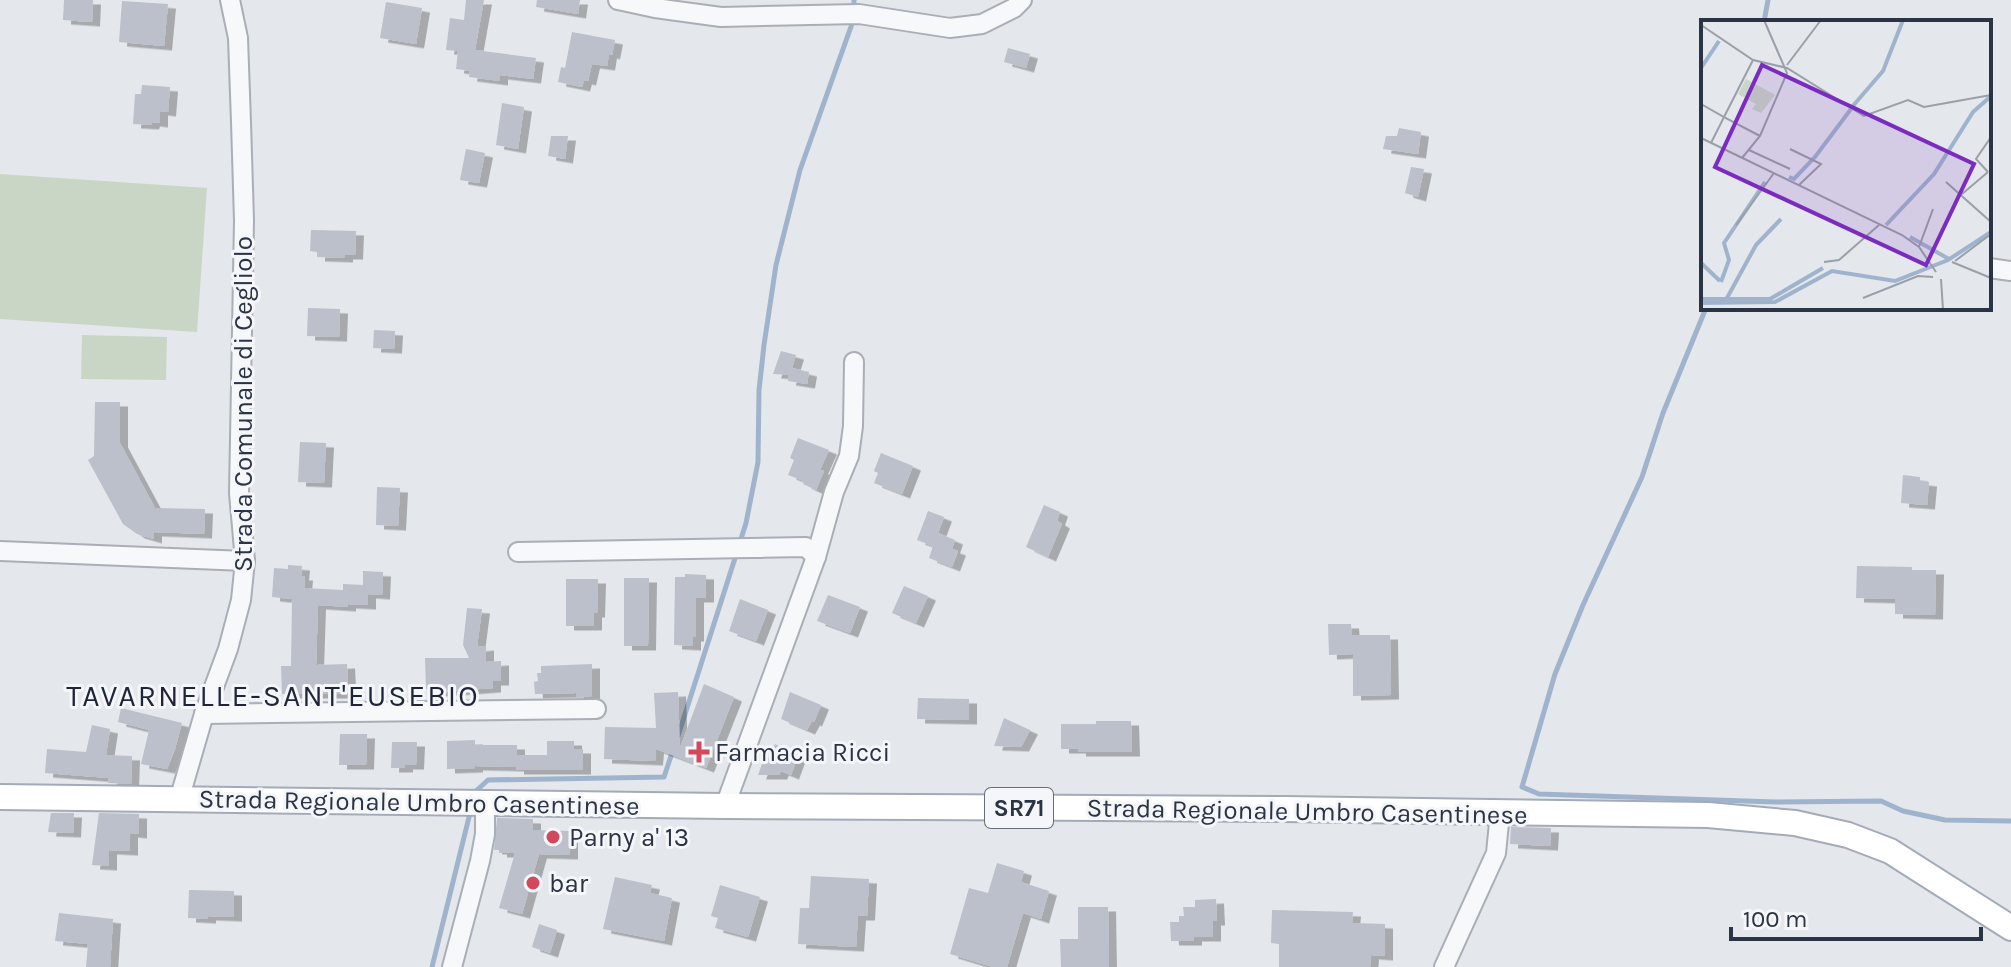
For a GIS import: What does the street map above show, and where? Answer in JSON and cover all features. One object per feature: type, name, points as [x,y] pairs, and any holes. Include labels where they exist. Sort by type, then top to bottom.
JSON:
[{"type":"main road","name":"Strada Regionale Umbro Casentinese","points":[[0,797],[1708,815],[1795,823],[1848,835],[1890,851],[2011,928]]},
{"type":"street","name":"Strada Comunale di Cegliolo","points":[[179,800],[204,714],[228,649],[241,600],[245,561],[239,493],[244,221],[238,38],[230,0]]},
{"type":"street","points":[[618,0],[721,17],[859,14],[950,28],[982,24],[1014,8],[1022,0]]},
{"type":"street","points":[[1991,268],[2011,271]]},
{"type":"street","points":[[725,806],[816,557],[834,492],[849,456],[853,426],[854,362]]},
{"type":"street","points":[[518,552],[806,547],[816,557]]},
{"type":"street","points":[[0,551],[245,561]]},
{"type":"street","points":[[204,714],[596,709]]},
{"type":"street","points":[[452,967],[483,848],[485,802]]},
{"type":"street","points":[[1444,967],[1496,853],[1500,813]]},
{"type":"green space","points":[[0,174],[207,188],[197,332],[0,319]]},
{"type":"green space","points":[[82,335],[167,337],[166,380],[81,379]]},
{"type":"building","points":[[64,0],[93,0],[92,22],[63,20]]},
{"type":"building","points":[[466,0],[484,0],[475,50],[536,58],[533,79],[500,75],[500,81],[469,77],[470,71],[456,69],[458,51],[446,50],[450,18],[464,20]]},
{"type":"building","points":[[537,0],[580,0],[578,14],[536,7]]},
{"type":"building","points":[[122,1],[168,4],[164,46],[119,42]]},
{"type":"building","points":[[386,2],[422,8],[416,44],[380,38]]},
{"type":"building","points":[[572,32],[615,40],[607,66],[592,64],[588,81],[584,80],[582,87],[558,82],[561,67],[565,68]]},
{"type":"building","points":[[1008,48],[1030,54],[1026,68],[1004,62]]},
{"type":"building","points":[[142,85],[170,87],[168,112],[160,111],[160,123],[133,124],[135,94],[141,94]]},
{"type":"building","points":[[502,103],[524,107],[518,149],[496,145]]},
{"type":"building","points":[[1399,128],[1421,132],[1418,154],[1383,149],[1386,136],[1397,136]]},
{"type":"building","points":[[551,136],[568,136],[565,159],[548,156]]},
{"type":"building","points":[[466,149],[485,153],[479,183],[460,180]]},
{"type":"building","points":[[1411,167],[1424,169],[1418,197],[1405,193]]},
{"type":"building","points":[[311,230],[356,231],[355,255],[345,255],[345,258],[317,257],[317,252],[310,251]]},
{"type":"building","points":[[308,308],[340,309],[339,337],[307,336]]},
{"type":"building","points":[[374,330],[395,331],[394,349],[373,348]]},
{"type":"building","points":[[781,351],[796,355],[792,368],[809,372],[807,384],[788,381],[789,375],[773,374]]},
{"type":"building","points":[[95,402],[120,402],[120,443],[155,508],[205,509],[204,534],[154,532],[154,539],[137,534],[123,524],[88,460],[94,456]]},
{"type":"building","points":[[798,438],[829,450],[816,490],[788,475],[794,460],[790,458]]},
{"type":"building","points":[[300,442],[326,443],[324,483],[298,482]]},
{"type":"building","points":[[881,453],[913,466],[902,494],[874,483],[878,473],[874,471]]},
{"type":"building","points":[[1903,475],[1920,477],[1920,481],[1929,482],[1927,505],[1901,503]]},
{"type":"building","points":[[377,487],[400,488],[398,526],[376,525]]},
{"type":"building","points":[[1044,505],[1060,512],[1057,521],[1062,524],[1048,557],[1026,547]]},
{"type":"building","points":[[928,511],[944,517],[938,533],[955,540],[952,549],[958,551],[952,567],[929,558],[933,546],[917,540]]},
{"type":"building","points":[[288,565],[302,566],[304,588],[343,590],[343,584],[363,585],[363,571],[383,572],[382,595],[368,594],[368,605],[318,605],[316,665],[347,664],[345,694],[282,694],[281,666],[291,666],[292,599],[272,597],[274,568],[288,569]]},
{"type":"building","points":[[1857,566],[1936,570],[1935,615],[1895,614],[1895,599],[1856,598]]},
{"type":"building","points":[[685,574],[706,575],[706,598],[696,598],[696,637],[693,637],[693,646],[674,645],[675,577],[685,577]]},
{"type":"building","points":[[624,578],[649,578],[648,646],[624,646]]},
{"type":"building","points":[[566,579],[598,579],[594,626],[566,626]]},
{"type":"building","points":[[904,586],[928,596],[916,623],[892,613]]},
{"type":"building","points":[[828,595],[860,607],[850,633],[817,621]]},
{"type":"building","points":[[740,599],[768,610],[756,641],[729,631]]},
{"type":"building","points":[[467,608],[482,609],[477,647],[486,646],[486,662],[501,661],[501,681],[493,681],[493,688],[438,692],[437,688],[426,689],[425,658],[469,658],[463,645]]},
{"type":"building","points":[[1328,624],[1351,624],[1352,635],[1390,635],[1391,695],[1353,696],[1353,654],[1329,655]]},
{"type":"building","points":[[592,664],[592,696],[576,697],[576,693],[535,694],[534,682],[538,681],[537,673],[541,673],[541,666]]},
{"type":"building","points":[[704,684],[734,697],[706,768],[656,749],[655,761],[604,759],[605,727],[656,728],[654,693],[678,692],[680,748]]},
{"type":"building","points":[[790,692],[821,705],[807,730],[781,719]]},
{"type":"building","points":[[918,698],[969,699],[969,720],[917,719]]},
{"type":"building","points":[[121,708],[182,723],[167,769],[141,764],[149,730],[118,722]]},
{"type":"building","points":[[1004,718],[1030,730],[1021,747],[994,746]]},
{"type":"building","points":[[1096,721],[1131,721],[1132,752],[1061,749],[1061,724],[1096,724]]},
{"type":"building","points":[[92,725],[110,729],[106,755],[132,756],[131,784],[108,783],[109,778],[45,773],[47,749],[86,752]]},
{"type":"building","points":[[340,734],[367,734],[366,765],[339,765]]},
{"type":"building","points":[[475,740],[475,745],[517,745],[517,755],[547,755],[547,741],[574,741],[574,749],[583,749],[583,770],[516,770],[516,767],[475,766],[447,769],[447,741]]},
{"type":"building","points":[[392,742],[417,742],[416,765],[391,768]]},
{"type":"building","points":[[775,744],[798,756],[791,775],[781,771],[779,775],[758,775],[765,756],[770,758]]},
{"type":"building","points":[[51,813],[74,813],[73,833],[48,832]]},
{"type":"building","points":[[99,813],[139,814],[139,834],[130,833],[130,851],[109,850],[109,866],[92,865]]},
{"type":"building","points":[[497,818],[533,819],[533,830],[570,831],[570,855],[539,854],[522,914],[499,908],[515,853],[494,850]]},
{"type":"building","points":[[1511,827],[1551,828],[1550,846],[1510,844]]},
{"type":"building","points":[[997,863],[1024,871],[1021,882],[1049,891],[1041,919],[1023,913],[1007,967],[993,967],[950,954],[969,888],[988,893]]},
{"type":"building","points":[[811,876],[869,879],[867,916],[858,916],[856,947],[798,944],[800,908],[809,908]]},
{"type":"building","points":[[615,877],[652,885],[650,893],[672,898],[664,941],[603,929]]},
{"type":"building","points":[[720,885],[760,897],[748,937],[715,928],[718,918],[711,916]]},
{"type":"building","points":[[189,890],[234,891],[234,917],[188,918]]},
{"type":"building","points":[[1216,899],[1217,921],[1213,921],[1213,937],[1171,941],[1170,922],[1179,922],[1179,916],[1184,916],[1183,907],[1195,907],[1195,900]]},
{"type":"building","points":[[1078,907],[1108,907],[1109,967],[1061,967],[1060,939],[1078,939]]},
{"type":"building","points":[[1272,910],[1353,912],[1352,923],[1385,924],[1385,956],[1371,955],[1370,967],[1279,967],[1279,944],[1271,943]]},
{"type":"building","points":[[59,913],[113,919],[110,967],[86,967],[88,944],[55,941]]},
{"type":"building","points":[[539,924],[557,930],[550,953],[532,947]]},
{"type":"waterway","points":[[1764,20],[1768,0]]},
{"type":"waterway","points":[[740,542],[758,462],[759,390],[776,265],[800,170],[853,21]]},
{"type":"waterway","points":[[1705,310],[1663,413],[1642,477],[1555,674],[1522,787],[1539,794],[1775,802],[1881,801],[1903,811],[1945,820],[2011,821]]},
{"type":"waterway","points":[[678,736],[737,552]]},
{"type":"waterway","points":[[475,795],[488,780],[664,777],[673,750]]},
{"type":"waterway","points":[[432,967],[471,809]]},
{"type":"place","name":"Farmacia Ricci","points":[[699,752]]},
{"type":"place","name":"Parny a' 13","points":[[553,837]]},
{"type":"place","name":"bar","points":[[533,883]]},
{"type":"district","name":"TAVARNELLE-SANT'EUSEBIO","points":[[273,696]]}]
